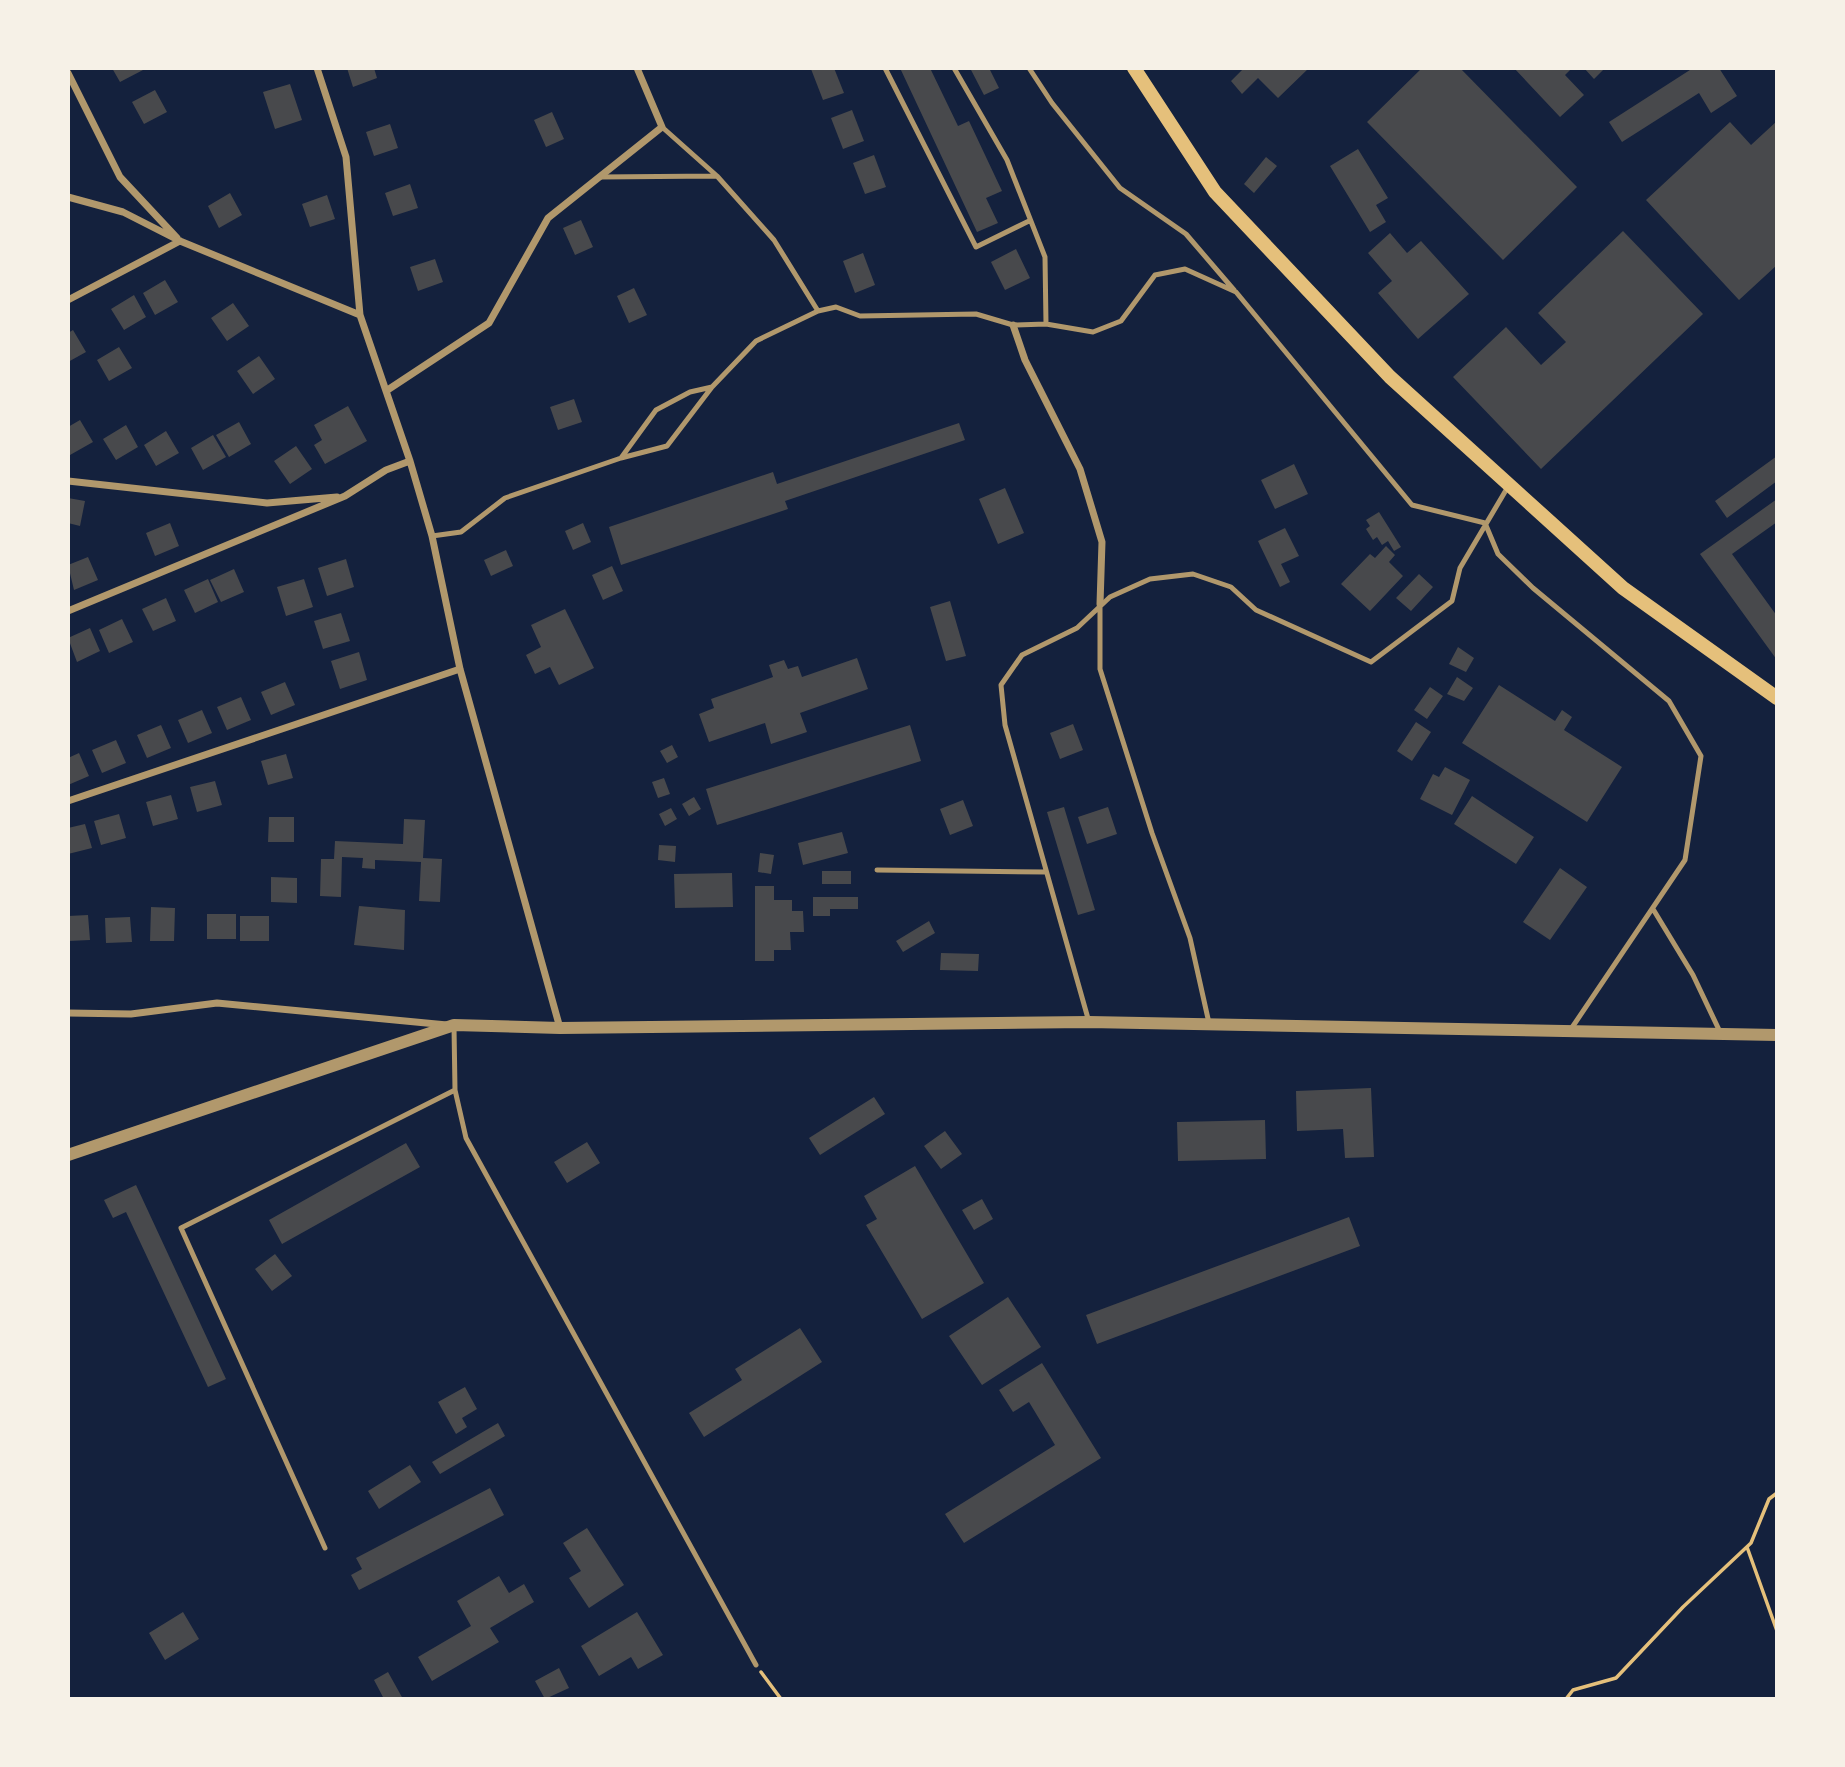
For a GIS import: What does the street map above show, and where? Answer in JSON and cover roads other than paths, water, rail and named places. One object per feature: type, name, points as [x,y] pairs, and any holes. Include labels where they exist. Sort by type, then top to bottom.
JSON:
[{"type":"main road","points":[[1134,68],[1215,192],[1390,377],[1623,588],[1776,696]]},
{"type":"street","points":[[317,68],[346,157],[360,316],[410,461],[432,536],[460,668],[560,1028]]},
{"type":"street","points":[[386,391],[489,323],[548,218],[662,127],[637,68]]},
{"type":"street","points":[[68,73],[120,177],[180,241]]},
{"type":"street","points":[[68,197],[123,212],[180,241],[360,316]]},
{"type":"street","points":[[68,300],[180,241]]},
{"type":"street","points":[[1013,325],[1025,360],[1080,469],[1102,542],[1100,604]]},
{"type":"street","points":[[68,611],[345,496],[386,470],[410,461]]},
{"type":"street","points":[[68,481],[267,503],[345,496]]},
{"type":"street","points":[[68,801],[460,668]]},
{"type":"street","points":[[68,1013],[131,1014],[217,1003],[454,1025],[502,1024],[560,1028],[1089,1022],[1777,1035]]},
{"type":"street","points":[[68,1155],[454,1025]]},
{"type":"lane","points":[[885,68],[976,247],[1029,221]]},
{"type":"lane","points":[[954,68],[1007,160],[1045,257],[1046,324]]},
{"type":"lane","points":[[1029,68],[1052,103],[1121,188],[1186,234],[1412,505],[1485,523]]},
{"type":"lane","points":[[662,127],[717,176],[774,240],[818,311]]},
{"type":"lane","points":[[600,177],[717,176]]},
{"type":"lane","points":[[432,536],[461,532],[505,498],[621,458],[667,446],[712,387],[756,341],[818,311],[836,307],[860,316],[976,314],[1013,325],[1046,324],[1093,332],[1121,321],[1155,275],[1185,269],[1236,292]]},
{"type":"lane","points":[[621,458],[656,410],[690,391],[712,387]]},
{"type":"lane","points":[[1089,1022],[1005,725],[1001,685],[1022,655],[1077,628],[1100,604],[1150,579],[1193,574],[1231,587],[1256,610],[1371,662],[1452,601],[1460,568],[1509,485]]},
{"type":"lane","points":[[1485,523],[1498,554],[1669,701],[1701,756],[1685,860],[1571,1030]]},
{"type":"lane","points":[[1100,604],[1100,669],[1152,833],[1190,938],[1209,1023]]},
{"type":"lane","points":[[877,870],[1046,872]]},
{"type":"lane","points":[[1653,909],[1693,975],[1721,1034]]},
{"type":"lane","points":[[454,1025],[455,1090],[466,1138],[756,1665]]},
{"type":"lane","points":[[325,1548],[181,1228],[455,1090]]}]
